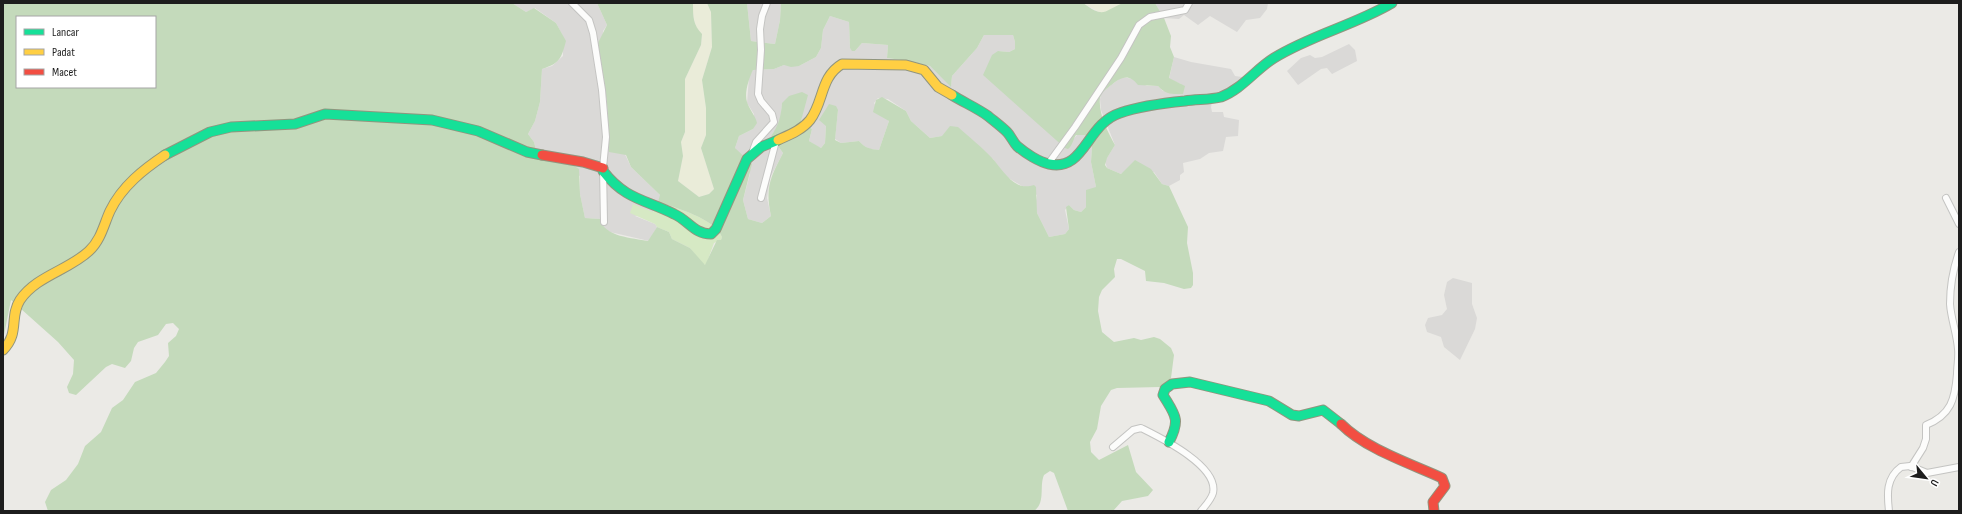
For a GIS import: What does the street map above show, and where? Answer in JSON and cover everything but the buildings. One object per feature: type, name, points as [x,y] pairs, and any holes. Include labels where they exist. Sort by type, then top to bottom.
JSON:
[{"type":"street","points":[[572,3],[589,20],[593,33],[605,117],[606,137],[603,169],[604,222]]},
{"type":"street","points":[[3,350],[10,343],[14,332],[16,313],[20,300],[30,290],[89,251],[99,238],[111,209],[132,180],[150,165],[176,148],[210,132],[231,127],[295,124],[325,114],[432,120],[478,131],[527,152],[583,162],[603,169],[612,182],[632,197],[675,214],[702,234],[711,234],[716,229],[756,142],[774,122],[772,114],[761,101],[758,94],[761,50],[760,29],[762,16],[767,3]]},
{"type":"street","points":[[1048,164],[1075,128],[1121,58],[1143,20],[1150,17],[1185,10],[1189,3]]},
{"type":"street","points":[[752,152],[766,144],[794,133],[808,122],[819,101],[826,81],[837,66],[842,64],[906,65],[924,70],[938,88],[986,115],[1007,132],[1017,146],[1026,153],[1048,164],[1061,165],[1076,158],[1095,130],[1107,119],[1119,113],[1170,102],[1220,97],[1235,90],[1274,58],[1335,29],[1376,13],[1392,3]]},
{"type":"street","points":[[761,198],[776,141]]},
{"type":"street","points":[[1946,198],[1959,224]]},
{"type":"street","points":[[1911,467],[1923,448],[1926,439],[1926,425],[1939,420],[1950,406],[1955,394],[1958,348],[1952,322],[1950,292],[1954,266],[1959,252]]},
{"type":"street","points":[[1169,442],[1176,430],[1177,418],[1163,395],[1165,389],[1172,384],[1190,382],[1236,394],[1251,396],[1269,401],[1292,415],[1299,416],[1318,410],[1323,410],[1335,418],[1350,433],[1364,442],[1442,478],[1445,486],[1433,502],[1434,511]]},
{"type":"street","points":[[1113,447],[1122,438],[1139,428],[1169,442],[1198,462],[1210,480],[1213,488],[1212,495],[1201,511]]},
{"type":"street","points":[[1889,511],[1888,489],[1893,475],[1901,467],[1911,467],[1927,472],[1959,467]]},
{"type":"shaded area","points":[[512,3],[597,3],[607,25],[603,31],[602,75],[609,121],[631,167],[661,196],[653,212],[635,216],[655,224],[657,227],[649,241],[610,232],[604,228],[600,219],[585,218],[580,194],[580,176],[537,154],[534,142],[528,134],[535,121],[540,102],[542,69],[552,66],[563,56],[563,36],[556,23],[535,8],[526,12]]},
{"type":"shaded area","points":[[747,3],[781,3],[780,20],[775,44],[751,41]]},
{"type":"shaded area","points":[[1155,3],[1268,3],[1267,9],[1260,18],[1246,20],[1237,32],[1210,16],[1198,25],[1184,15],[1179,19],[1164,18]]},
{"type":"shaded area","points":[[830,16],[849,22],[850,48],[855,51],[862,43],[888,45],[887,58],[930,66],[951,86],[952,76],[977,48],[984,35],[1013,35],[1015,49],[1009,52],[998,51],[1052,135],[1065,148],[1077,135],[1085,135],[1092,147],[1091,162],[1096,187],[1086,207],[1081,212],[1074,210],[1069,205],[1065,210],[1069,229],[1065,234],[1049,237],[1035,206],[1037,195],[1005,176],[993,159],[942,136],[930,138],[911,121],[906,111],[888,99],[878,98],[874,103],[882,115],[889,121],[879,150],[870,149],[859,141],[841,143],[835,139],[838,110],[826,126],[825,143],[821,148],[818,147],[809,141],[812,129],[801,121],[803,110],[782,103],[781,118],[777,128],[771,136],[783,153],[770,178],[767,198],[771,216],[762,223],[748,219],[743,200],[750,174],[735,148],[739,136],[753,129],[754,114],[747,103],[749,77],[753,70],[774,69],[784,65],[799,66],[816,57],[821,48],[823,30]]},
{"type":"shaded area","points":[[1349,44],[1355,50],[1357,61],[1332,74],[1327,68],[1321,69],[1298,85],[1287,71],[1301,58],[1310,55],[1315,58],[1322,57]]},
{"type":"shaded area","points":[[1174,57],[1191,62],[1231,69],[1235,76],[1242,77],[1242,89],[1221,92],[1212,103],[1211,107],[1212,112],[1223,112],[1224,117],[1239,120],[1238,136],[1226,137],[1223,151],[1209,153],[1200,159],[1183,163],[1184,172],[1180,175],[1180,180],[1169,186],[1162,184],[1154,172],[1124,172],[1121,174],[1107,168],[1105,161],[1115,145],[1101,110],[1100,99],[1102,92],[1122,77],[1133,79],[1147,86],[1158,86],[1163,91],[1181,84],[1169,79]]},
{"type":"shaded area","points":[[1453,278],[1472,283],[1472,304],[1477,318],[1475,329],[1460,360],[1444,347],[1441,337],[1427,332],[1425,325],[1428,318],[1442,315],[1447,309],[1444,295],[1447,282]]},
{"type":"green space","points":[[1126,2],[1155,3],[1164,18],[1171,36],[1170,47],[1174,57],[1169,78],[1185,86],[1183,94],[1172,94],[1164,91],[1158,86],[1138,85],[1127,77],[1117,81],[1103,93],[1100,98],[1102,116],[1115,145],[1107,158],[1105,165],[1107,168],[1121,174],[1135,160],[1151,169],[1162,184],[1169,186],[1188,227],[1187,243],[1193,273],[1193,285],[1191,288],[1184,289],[1164,283],[1146,281],[1145,271],[1121,259],[1117,259],[1114,269],[1115,277],[1102,290],[1099,297],[1098,311],[1102,332],[1114,342],[1134,338],[1141,340],[1154,337],[1160,339],[1171,348],[1174,355],[1171,378],[1160,387],[1117,388],[1111,390],[1101,406],[1097,429],[1090,442],[1091,452],[1099,460],[1128,445],[1136,472],[1153,490],[1148,496],[1122,501],[1113,511],[1068,511],[1054,473],[1050,471],[1044,475],[1040,504],[1034,511],[48,511],[45,502],[51,490],[66,480],[78,464],[85,446],[101,432],[112,408],[123,400],[135,382],[156,373],[165,362],[169,356],[168,343],[176,336],[179,329],[173,323],[166,324],[158,335],[138,342],[134,348],[131,361],[125,368],[112,364],[106,367],[76,395],[69,393],[67,387],[73,374],[74,360],[58,342],[11,300],[3,340],[3,3],[512,3],[526,12],[534,8],[556,23],[566,41],[559,60],[553,65],[542,69],[540,102],[535,121],[528,134],[534,142],[537,154],[571,164],[579,169],[580,194],[585,218],[600,219],[607,230],[620,236],[648,241],[657,227],[669,232],[672,239],[690,248],[705,265],[717,240],[721,240],[722,237],[718,230],[703,219],[658,202],[660,195],[631,167],[626,155],[609,152],[607,103],[598,43],[607,25],[597,3],[693,4],[695,24],[702,34],[701,45],[685,79],[685,132],[681,142],[683,156],[678,181],[699,197],[709,194],[714,189],[701,148],[706,135],[706,108],[702,80],[712,47],[711,12],[707,3],[747,3],[751,41],[775,44],[780,20],[781,3],[1083,3],[1096,11],[1104,12]],"holes":[[[830,16],[849,22],[850,48],[852,51],[855,51],[862,43],[888,45],[887,58],[930,66],[951,87],[952,76],[977,48],[984,35],[1013,35],[1015,49],[1009,52],[998,51],[992,55],[983,75],[1065,148],[1068,149],[1070,147],[1076,135],[1085,135],[1092,147],[1091,162],[1096,187],[1086,190],[1086,207],[1081,212],[1074,210],[1069,205],[1066,207],[1069,229],[1065,234],[1049,237],[1037,213],[1036,187],[1034,185],[1027,186],[1015,183],[980,146],[958,127],[950,126],[942,136],[930,138],[911,121],[906,111],[882,97],[876,100],[873,112],[889,121],[879,150],[873,149],[866,147],[859,141],[841,143],[835,140],[838,110],[836,106],[829,104],[819,120],[826,126],[825,143],[821,148],[809,141],[812,129],[801,121],[808,95],[802,92],[789,96],[782,103],[779,120],[771,136],[783,153],[770,183],[769,206],[771,216],[762,223],[748,219],[743,200],[752,164],[735,148],[739,136],[753,129],[757,123],[746,98],[747,86],[751,73],[753,70],[774,69],[784,65],[791,67],[799,66],[816,57],[821,48],[823,30]]]},
{"type":"green space","points":[[692,3],[707,3],[711,12],[712,47],[702,80],[706,108],[706,135],[701,148],[714,189],[709,194],[699,197],[678,181],[683,156],[681,142],[685,132],[685,79],[701,45],[702,34],[697,29],[694,20]]},
{"type":"green space","points":[[1083,3],[1123,3],[1107,12],[1101,13]]},
{"type":"green space","points":[[658,202],[703,219],[718,230],[722,237],[721,240],[714,243],[706,265],[702,264],[690,248],[672,239],[669,232],[630,213],[633,204],[653,212]]},
{"type":"traffic: fast","points":[[952,95],[988,116],[1007,132],[1017,146],[1028,154],[1045,163],[1061,165],[1070,161],[1078,154],[1100,127],[1109,119],[1120,113],[1152,105],[1221,97],[1236,89],[1267,63],[1288,50],[1363,18],[1392,3]]},
{"type":"traffic: fast","points":[[165,155],[210,132],[231,127],[295,124],[325,114],[432,120],[478,131],[527,152],[542,155]]},
{"type":"traffic: fast","points":[[603,171],[611,181],[636,198],[679,217],[700,232],[711,234],[716,229],[747,159],[761,147],[778,140]]},
{"type":"traffic: fast","points":[[1169,442],[1176,422],[1175,417],[1163,395],[1165,389],[1172,384],[1190,382],[1269,401],[1292,415],[1299,416],[1323,410],[1341,424]]},
{"type":"traffic: slow","points":[[778,140],[807,124],[818,105],[830,76],[835,69],[842,64],[906,65],[924,70],[938,87],[952,95]]},
{"type":"traffic: slow","points":[[3,350],[11,337],[15,313],[20,300],[35,285],[81,258],[89,251],[99,237],[115,202],[127,186],[149,166],[165,155]]},
{"type":"traffic: jam","points":[[542,155],[583,162],[603,168]]},
{"type":"traffic: jam","points":[[1341,424],[1351,433],[1375,448],[1442,478],[1445,486],[1433,502],[1434,511]]}]
